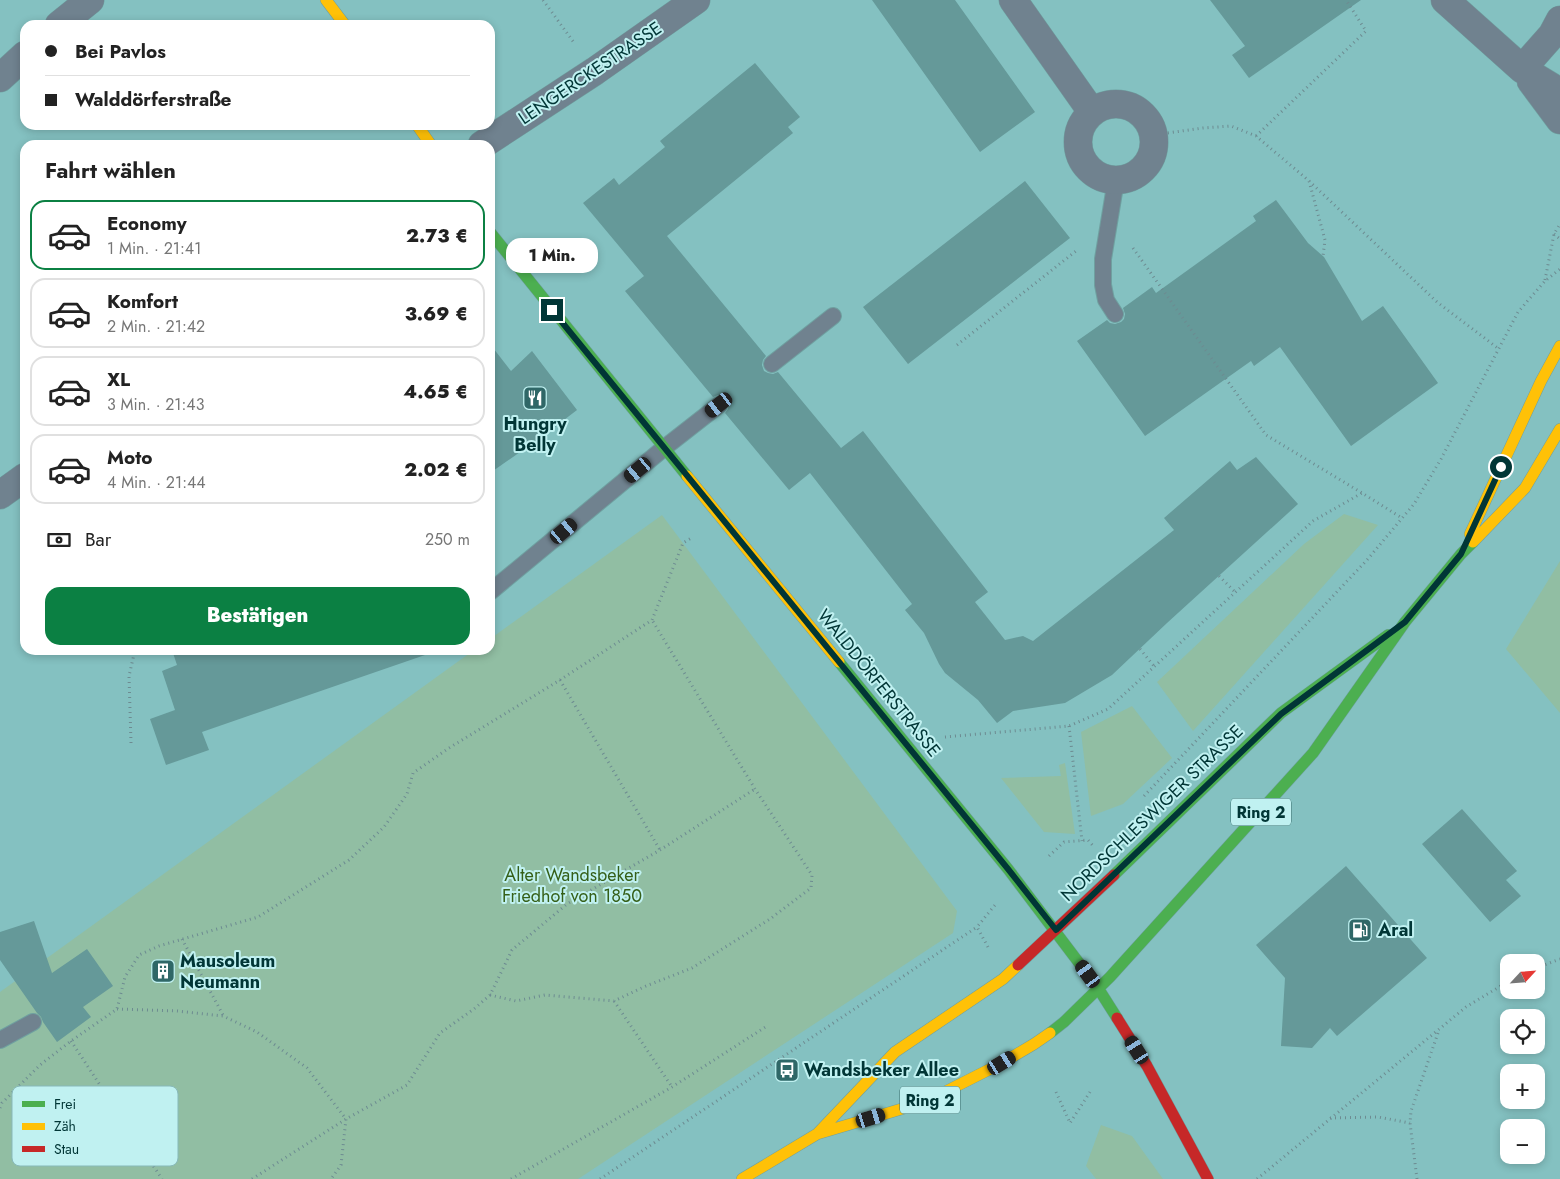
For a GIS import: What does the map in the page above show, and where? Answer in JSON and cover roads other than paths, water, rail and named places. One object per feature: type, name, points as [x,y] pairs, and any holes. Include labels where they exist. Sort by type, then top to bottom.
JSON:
[{"type":"main road","points":[[326,0],[341,20]]},
{"type":"main road","name":"WALDDÖRFERSTRASSE","points":[[495,238],[1002,861],[1056,930],[1098,988],[1147,1066],[1208,1179]]},
{"type":"main road","name":"NORDSCHLESWIGER STRASSE","points":[[1461,554],[1541,381],[1560,346]]},
{"type":"main road","name":"NORDSCHLESWIGER STRASSE","points":[[1098,988],[1314,753],[1405,622],[1461,554],[1525,488],[1560,429]]},
{"type":"main road","name":"NORDSCHLESWIGER STRASSE","points":[[817,1134],[895,1052],[1003,979],[1281,714],[1405,622]]},
{"type":"main road","name":"Ring 2","points":[[742,1179],[817,1134],[925,1102],[955,1088],[1034,1044],[1064,1022],[1098,988]]},
{"type":"street","points":[[64,20],[90,0]]},
{"type":"street","name":"LENGERCKESTRASSE","points":[[490,140],[594,71],[696,0]]},
{"type":"street","points":[[1014,0],[1092,112]]},
{"type":"street","points":[[1445,0],[1522,69],[1560,92]]},
{"type":"street","points":[[1522,69],[1552,35],[1560,20]]},
{"type":"street","points":[[0,78],[20,60]]},
{"type":"street","points":[[1522,69],[1560,120]]},
{"type":"street","points":[[1117,104],[1129,106],[1140,113],[1149,123],[1153,135],[1153,148],[1149,160],[1140,171],[1129,177],[1116,180],[1094,173],[1086,165],[1080,154],[1078,143],[1079,131],[1084,120],[1092,112],[1104,106],[1117,104]]},
{"type":"street","points":[[0,495],[20,481]]},
{"type":"lane","points":[[1115,314],[1106,300],[1102,285],[1103,259],[1116,180]]},
{"type":"lane","points":[[772,364],[833,316]]},
{"type":"lane","points":[[495,588],[719,405]]},
{"type":"lane","points":[[0,1040],[33,1022]]},
{"type":"place","name":"Hungry Belly","points":[[535,398]]},
{"type":"place","name":"Aral","points":[[1360,930]]},
{"type":"place","name":"Mausoleum Neumann","points":[[163,971]]},
{"type":"place","name":"Wandsbeker Allee","points":[[787,1070]]},
{"type":"park label","name":"Alter Wandsbeker Friedhof von 1850","points":[[572,885]]}]
